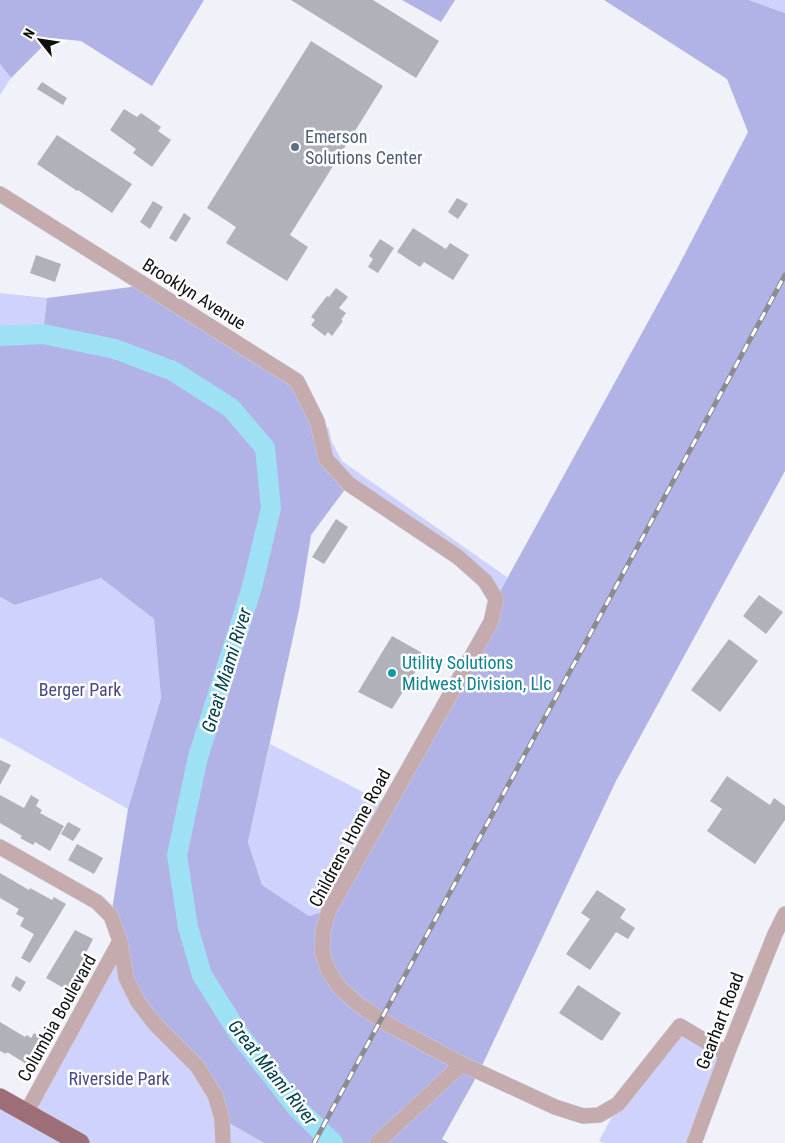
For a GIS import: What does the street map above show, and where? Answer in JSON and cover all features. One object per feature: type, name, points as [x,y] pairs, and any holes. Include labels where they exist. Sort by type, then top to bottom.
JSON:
[{"type":"main road","points":[[0,1098],[80,1143]]},
{"type":"street","name":"Brooklyn Avenue","points":[[0,194],[297,381],[317,421],[326,459]]},
{"type":"street","name":"Childrens Home Road","points":[[326,459],[349,484],[458,557],[485,581],[496,599],[491,622],[329,910],[323,932],[322,952],[328,970],[340,988],[359,1005],[391,1026],[462,1064],[555,1107],[583,1116],[599,1115],[618,1104],[680,1026],[726,1054]]},
{"type":"street","points":[[0,847],[97,902],[111,916],[120,941],[126,978],[138,1002],[155,1024],[197,1066],[215,1095],[222,1119],[223,1143]]},
{"type":"street","name":"Gearhart Road","points":[[696,1137],[726,1054],[785,914]]},
{"type":"street","name":"Columbia Boulevard","points":[[26,1114],[120,941]]},
{"type":"street","points":[[377,1143],[462,1064]]},
{"type":"green space","points":[[749,0],[785,0],[785,13]]},
{"type":"green space","points":[[0,64],[11,78],[0,95]]},
{"type":"green space","points":[[0,293],[47,298],[43,333],[0,336]]},
{"type":"green space","points":[[328,427],[332,442],[342,461],[508,578],[496,599],[485,581],[349,484],[320,435]]},
{"type":"green space","name":"Berger Park","points":[[101,578],[154,619],[161,698],[128,809],[0,737],[0,597],[15,605]]},
{"type":"green space","points":[[270,744],[388,805],[329,910],[309,916],[262,885],[248,842]]},
{"type":"green space","name":"Riverside Park","points":[[120,941],[197,1066],[222,1119],[264,1143],[0,1143],[0,1098],[26,1113]]},
{"type":"green space","points":[[684,1032],[727,1054],[694,1143],[604,1143],[599,1141],[613,1115]]},
{"type":"shaded area","points":[[0,0],[204,0],[152,86],[81,41],[51,38],[11,78],[0,64]]},
{"type":"shaded area","points":[[402,0],[455,0],[441,22]]},
{"type":"shaded area","points":[[604,0],[749,0],[785,13],[785,471],[616,781],[479,1072],[442,1139],[449,1143],[264,1143],[222,1119],[215,1095],[138,1002],[111,916],[128,809],[161,698],[154,619],[101,578],[15,605],[0,597],[0,336],[43,333],[47,298],[146,285],[297,381],[320,435],[349,484],[311,535],[299,610],[248,842],[262,885],[309,916],[329,910],[496,599],[677,269],[748,132],[727,79]]},
{"type":"building","points":[[291,0],[373,0],[439,41],[416,78]]},
{"type":"building","name":"Emerson Solutions Center","points":[[311,41],[383,86],[290,235],[308,247],[287,281],[226,243],[236,227],[207,208]]},
{"type":"building","points":[[42,82],[67,98],[63,105],[37,89]]},
{"type":"building","points":[[124,109],[137,117],[141,113],[161,127],[158,131],[171,140],[152,167],[133,153],[136,149],[110,130]]},
{"type":"building","points":[[57,135],[132,184],[112,213],[37,164]]},
{"type":"building","points":[[457,198],[468,204],[458,219],[448,212]]},
{"type":"building","points":[[153,201],[163,207],[150,229],[140,222]]},
{"type":"building","points":[[184,213],[191,218],[176,242],[169,238]]},
{"type":"building","points":[[413,228],[446,249],[450,243],[469,255],[453,280],[424,262],[420,267],[397,252]]},
{"type":"building","points":[[380,239],[394,248],[378,273],[368,267],[373,259],[369,256]]},
{"type":"building","points":[[36,255],[61,264],[55,282],[30,273]]},
{"type":"building","points":[[336,288],[348,297],[339,308],[346,313],[341,320],[343,321],[332,336],[328,332],[325,336],[311,325],[315,320],[311,317],[327,296],[329,297]]},
{"type":"building","points":[[336,519],[348,527],[324,564],[312,557]]},
{"type":"building","points":[[759,595],[783,612],[766,634],[743,616]]},
{"type":"building","name":"Utility Solutions Midwest Division, Llc","points":[[392,636],[426,655],[392,709],[358,692]]},
{"type":"building","points":[[729,639],[758,661],[720,712],[691,690]]},
{"type":"building","points":[[0,760],[11,765],[0,785]]},
{"type":"building","points":[[727,776],[770,805],[774,798],[785,806],[785,820],[755,864],[707,831],[722,809],[710,801]]},
{"type":"building","points":[[0,795],[24,808],[31,795],[39,800],[36,806],[42,810],[40,813],[64,826],[50,851],[35,842],[33,845],[20,838],[22,836],[0,823]]},
{"type":"building","points":[[68,822],[81,829],[73,841],[61,834]]},
{"type":"building","points":[[77,844],[103,858],[94,874],[68,860]]},
{"type":"building","points":[[0,873],[29,890],[30,888],[52,900],[54,897],[66,904],[30,963],[21,958],[34,934],[20,926],[24,918],[16,914],[19,909],[0,898]]},
{"type":"building","points":[[597,890],[626,909],[620,918],[635,928],[628,939],[616,932],[590,970],[566,954],[590,919],[581,913]]},
{"type":"building","points":[[75,930],[93,939],[83,959],[86,961],[78,974],[76,973],[67,990],[46,978]]},
{"type":"building","points":[[16,976],[26,982],[20,992],[11,986]]},
{"type":"building","points":[[578,985],[621,1013],[602,1041],[559,1013]]},
{"type":"building","points":[[0,1022],[25,1037],[27,1035],[31,1038],[34,1033],[44,1039],[28,1065],[7,1052],[6,1054],[0,1051]]},
{"type":"waterway","name":"Great Miami River","points":[[0,336],[43,334],[115,349],[173,371],[231,408],[265,448],[271,508],[252,587],[198,757],[177,855],[188,927],[202,975],[239,1034],[297,1108],[333,1143]]},
{"type":"railway","points":[[314,1143],[785,275]]},
{"type":"place","name":"Emerson Solutions Center","points":[[295,147]]},
{"type":"place","name":"Utility Solutions Midwest Division, Llc","points":[[392,673]]}]
